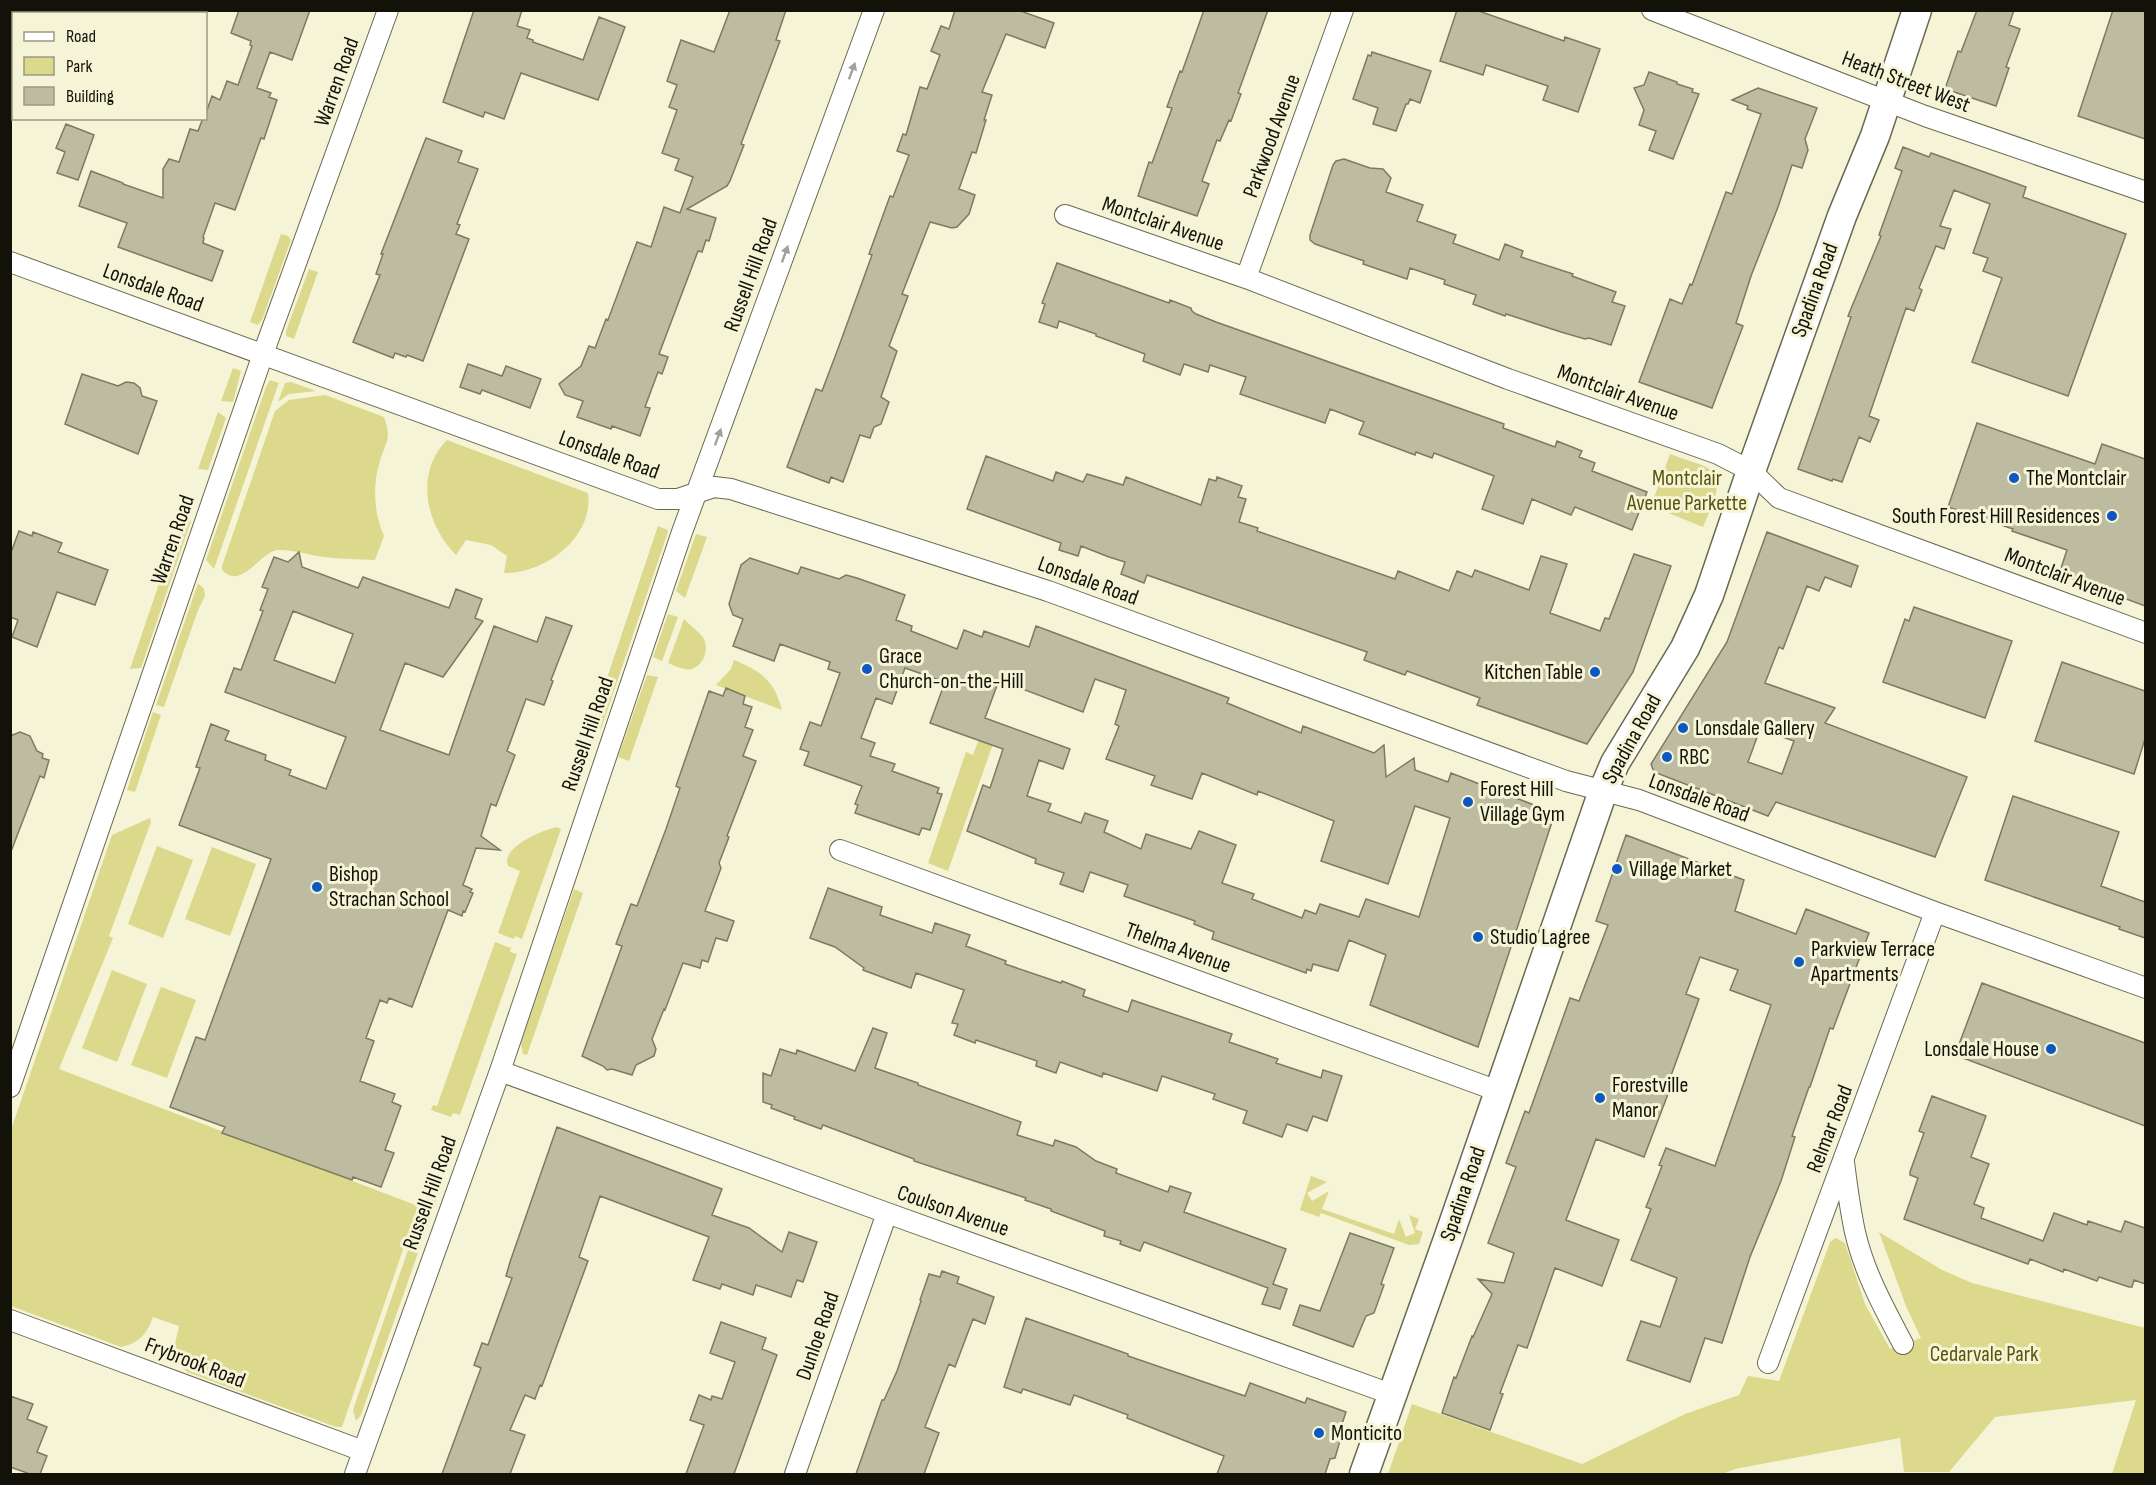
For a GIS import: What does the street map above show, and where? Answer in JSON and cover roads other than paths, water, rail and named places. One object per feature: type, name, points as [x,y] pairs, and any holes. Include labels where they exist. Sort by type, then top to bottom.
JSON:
[{"type":"street","name":"Warren Road","points":[[10,1087],[263,354],[388,10]]},
{"type":"street","name":"Russell Hill Road","points":[[355,1474],[500,1071],[697,492],[874,10]]},
{"type":"street","name":"Parkwood Avenue","points":[[1246,278],[1343,10]]},
{"type":"street","name":"Heath Street West","points":[[1652,10],[1887,102],[2145,192]]},
{"type":"street","name":"Spadina Road","points":[[1364,1474],[1603,790],[1615,764],[1685,648],[1709,595],[1842,216],[1875,136],[1917,10]]},
{"type":"street","name":"Montclair Avenue","points":[[1065,215],[1246,278],[1508,379],[1718,454],[1751,471],[1779,498],[2145,633]]},
{"type":"street","name":"Lonsdale Road","points":[[10,262],[658,499],[678,499],[714,487],[731,489],[1048,591],[1450,740],[1566,781],[1639,800],[1935,912],[2145,988]]},
{"type":"street","name":"Thelma Avenue","points":[[840,850],[1498,1091]]},
{"type":"street","name":"Relmar Road","points":[[1768,1363],[1935,912]]},
{"type":"street","name":"Coulson Avenue","points":[[500,1071],[1391,1394]]},
{"type":"street","points":[[1844,1160],[1854,1224],[1864,1261],[1878,1298],[1903,1344]]},
{"type":"street","name":"Dunloe Road","points":[[795,1474],[887,1213]]},
{"type":"street","name":"Frybrook Road","points":[[10,1320],[363,1451]]},
{"type":"place","name":"The Montclair","points":[[2014,478]]},
{"type":"place","name":"South Forest Hill Residences","points":[[2112,516]]},
{"type":"place","name":"Grace Church-on-the-Hill","points":[[867,669]]},
{"type":"place","name":"Kitchen Table","points":[[1595,672]]},
{"type":"place","name":"Lonsdale Gallery","points":[[1683,728]]},
{"type":"place","name":"RBC","points":[[1667,757]]},
{"type":"place","name":"Forest Hill Village Gym","points":[[1468,802]]},
{"type":"place","name":"Village Market","points":[[1617,869]]},
{"type":"place","name":"Bishop Strachan School","points":[[317,887]]},
{"type":"place","name":"Studio Lagree","points":[[1478,937]]},
{"type":"place","name":"Parkview Terrace Apartments","points":[[1799,962]]},
{"type":"place","name":"Lonsdale House","points":[[2051,1049]]},
{"type":"place","name":"Forestville Manor","points":[[1600,1098]]},
{"type":"place","name":"Monticito","points":[[1319,1433]]},
{"type":"park label","name":"Montclair Avenue Parkette","points":[[1687,490]]},
{"type":"park label","name":"Cedarvale Park","points":[[1984,1354]]}]
